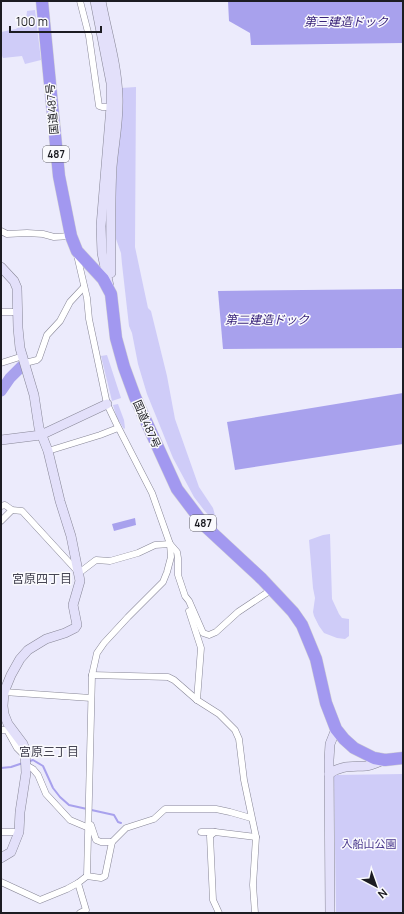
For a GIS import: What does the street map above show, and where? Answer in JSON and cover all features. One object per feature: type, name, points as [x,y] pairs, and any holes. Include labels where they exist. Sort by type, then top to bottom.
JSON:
[{"type":"highway","name":"国道487号","points":[[42,1],[59,176],[71,236],[76,251],[103,279],[111,294],[116,338],[124,367],[135,397],[177,489],[205,526],[262,579],[293,612],[302,625],[316,659],[326,703],[336,729],[344,739],[354,748],[374,758],[385,760],[403,758]]},
{"type":"street","points":[[80,1],[89,36],[99,106],[114,107]]},
{"type":"street","points":[[95,1],[118,123],[112,166],[110,210],[111,294]]},
{"type":"street","points":[[101,1],[116,70],[114,107]]},
{"type":"street","points":[[1,231],[7,234],[27,233],[43,234],[54,237],[71,236]]},
{"type":"street","points":[[76,251],[87,298],[89,319],[107,404],[118,428],[147,481],[170,544],[171,557],[163,582],[128,617],[104,643],[97,653],[92,675],[87,876]]},
{"type":"street","points":[[1,268],[14,281],[18,299],[17,312],[19,339],[34,395],[39,428],[48,451],[60,501],[71,536],[79,573],[79,588],[73,605],[77,625],[75,628],[46,639],[28,650],[20,659],[4,692],[4,714],[8,724],[23,744],[26,761],[26,773],[20,812],[19,832],[11,852],[1,858]]},
{"type":"street","points":[[1,363],[24,359],[37,360],[47,335],[60,321],[70,302],[84,287]]},
{"type":"street","points":[[1,312],[17,312]]},
{"type":"street","points":[[1,440],[41,435],[107,404]]},
{"type":"street","points":[[48,451],[118,428]]},
{"type":"street","points":[[1,506],[5,505],[12,510],[22,511],[79,573]]},
{"type":"street","points":[[1,521],[12,510]]},
{"type":"street","points":[[79,573],[96,560],[110,560],[138,553],[155,545],[170,544]]},
{"type":"street","points":[[170,544],[177,552],[178,574],[201,648],[197,700]]},
{"type":"street","points":[[185,596],[189,601],[201,631],[209,635],[216,632],[238,612],[271,590]]},
{"type":"street","points":[[92,675],[168,677],[174,680],[197,700],[219,714],[235,730],[239,739],[244,780],[256,837],[253,885],[255,913]]},
{"type":"street","points":[[4,692],[91,698]]},
{"type":"street","points":[[330,913],[330,744],[336,729]]},
{"type":"street","points":[[1,730],[7,730],[17,748],[38,775],[46,794],[70,820],[89,828]]},
{"type":"street","points":[[330,774],[342,767],[368,766],[385,760]]},
{"type":"street","points":[[1,882],[40,900],[67,889],[87,876],[101,878],[104,876],[112,842],[126,828],[154,818],[165,809],[216,810],[251,818]]},
{"type":"street","points":[[89,820],[96,840],[101,842],[112,842]]},
{"type":"street","points":[[1,832],[19,832]]},
{"type":"street","points":[[201,832],[215,832],[256,837]]},
{"type":"street","points":[[215,832],[210,836],[213,900],[219,913]]},
{"type":"street","points":[[78,883],[86,912]]},
{"type":"green space","points":[[35,10],[41,60],[25,64],[22,56],[3,58],[1,54],[1,32],[16,29],[26,20],[27,11]]},
{"type":"green space","points":[[136,87],[135,247],[148,308],[151,311],[167,376],[175,419],[199,487],[213,508],[218,526],[194,497],[173,458],[147,394],[129,326],[121,253],[116,239],[115,202],[121,88]]},
{"type":"green space","points":[[107,355],[121,398],[112,401],[101,356]]},
{"type":"green space","points":[[118,404],[124,420],[124,429],[117,418],[113,405]]},
{"type":"green space","points":[[330,534],[332,599],[342,618],[349,619],[349,636],[345,639],[337,638],[324,633],[313,612],[315,598],[309,540]]},
{"type":"green space","name":"入船山公園","points":[[403,774],[403,913],[336,913],[334,775]]},
{"type":"water","name":"第三建造ドック","points":[[228,1],[403,1],[403,43],[251,45],[250,33],[229,21]]},
{"type":"water","name":"第二建造ドック","points":[[403,289],[403,348],[223,349],[218,291]]},
{"type":"water","points":[[403,393],[403,444],[235,470],[227,422]]},
{"type":"water","points":[[135,518],[136,525],[114,531],[112,524]]},
{"type":"waterway","points":[[1,391],[10,378],[22,366]]},
{"type":"waterway","points":[[27,762],[33,760],[43,766],[53,788],[69,805],[114,815],[118,822],[121,823]]},
{"type":"waterway","points":[[1,768],[11,767],[23,763]]},
{"type":"district","name":"宮原四丁目","points":[[42,579]]},
{"type":"district","name":"宮原三丁目","points":[[49,752]]}]
